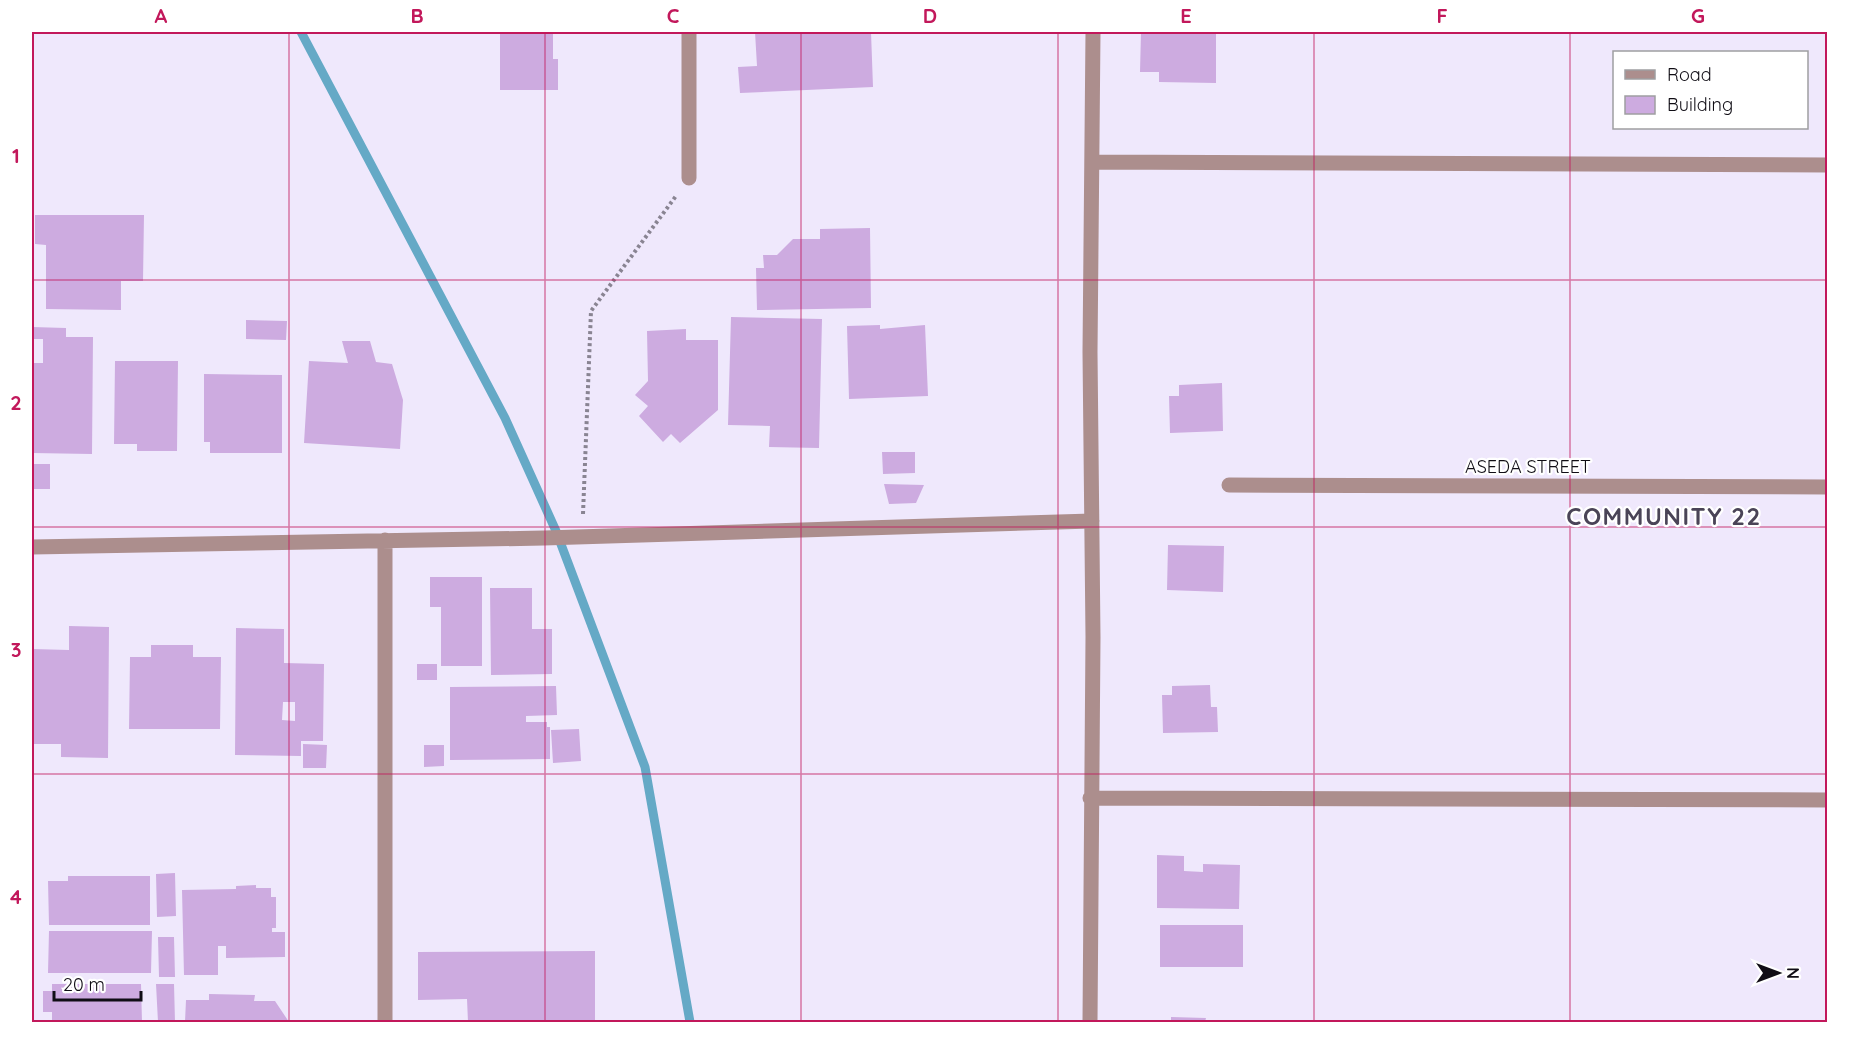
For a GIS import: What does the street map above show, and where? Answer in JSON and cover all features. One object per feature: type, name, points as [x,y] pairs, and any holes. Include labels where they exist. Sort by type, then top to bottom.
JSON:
[{"type":"street","points":[[689,32],[689,178]]},
{"type":"street","points":[[1090,1023],[1093,842],[1090,798],[1092,521],[1090,352],[1093,32]]},
{"type":"street","points":[[1092,162],[1827,165]]},
{"type":"street","name":"ASEDA STREET","points":[[1229,485],[1827,487]]},
{"type":"street","points":[[32,547],[544,538],[1092,521]]},
{"type":"street","points":[[385,540],[385,1023]]},
{"type":"street","points":[[1090,798],[1827,800]]},
{"type":"path","points":[[582,537],[591,311],[689,178]]},
{"type":"building","points":[[500,32],[553,32],[553,59],[558,59],[558,90],[500,90]]},
{"type":"building","points":[[755,32],[871,32],[873,87],[740,93],[738,67],[757,66]]},
{"type":"building","points":[[1141,32],[1216,32],[1216,83],[1159,82],[1159,72],[1140,72]]},
{"type":"building","points":[[35,215],[144,215],[143,281],[121,281],[121,310],[46,309],[46,245],[35,244]]},
{"type":"building","points":[[870,228],[871,308],[757,310],[756,268],[764,268],[763,255],[777,255],[793,239],[820,239],[820,229]]},
{"type":"building","points":[[731,317],[822,319],[819,448],[769,447],[770,426],[728,425]]},
{"type":"building","points":[[246,320],[287,321],[286,340],[246,339]]},
{"type":"building","points":[[880,325],[880,329],[925,325],[928,396],[849,399],[847,326]]},
{"type":"building","points":[[32,327],[66,328],[66,337],[93,337],[92,454],[32,453],[32,363],[43,363],[43,339],[32,339]]},
{"type":"building","points":[[686,329],[686,340],[718,340],[718,410],[680,443],[671,434],[663,442],[639,416],[648,406],[635,395],[648,381],[647,331]]},
{"type":"building","points":[[342,341],[370,341],[376,362],[392,364],[403,400],[400,449],[304,443],[309,361],[348,363]]},
{"type":"building","points":[[115,361],[178,361],[177,451],[137,451],[137,444],[114,444]]},
{"type":"building","points":[[204,374],[282,375],[282,453],[210,453],[210,442],[204,442]]},
{"type":"building","points":[[1222,383],[1223,431],[1170,433],[1169,396],[1179,396],[1179,385]]},
{"type":"building","points":[[882,452],[915,452],[915,473],[883,474]]},
{"type":"building","points":[[32,464],[50,464],[50,489],[32,489]]},
{"type":"building","points":[[884,484],[924,485],[916,503],[889,504]]},
{"type":"building","points":[[1168,545],[1224,546],[1223,592],[1167,590]]},
{"type":"building","points":[[430,577],[482,577],[482,666],[441,666],[441,607],[430,607]]},
{"type":"building","points":[[490,588],[532,588],[532,629],[552,629],[552,674],[491,675]]},
{"type":"building","points":[[69,626],[109,627],[108,758],[61,757],[61,744],[32,744],[32,649],[69,650]]},
{"type":"building","points":[[236,628],[284,629],[284,663],[324,664],[323,741],[301,741],[301,756],[235,755]],"holes":[[[283,702],[295,702],[295,721],[282,720]]]},
{"type":"building","points":[[151,645],[193,645],[193,657],[221,657],[220,729],[129,729],[130,657],[151,657]]},
{"type":"building","points":[[417,664],[437,664],[437,680],[417,680]]},
{"type":"building","points":[[1210,685],[1211,707],[1217,707],[1218,732],[1163,733],[1162,695],[1172,695],[1172,686]]},
{"type":"building","points":[[556,686],[557,715],[526,716],[526,722],[547,722],[547,727],[550,727],[550,759],[450,760],[450,687]]},
{"type":"building","points":[[579,729],[581,761],[553,763],[551,730]]},
{"type":"building","points":[[303,744],[327,745],[326,768],[303,768]]},
{"type":"building","points":[[424,745],[444,745],[444,766],[424,767]]},
{"type":"building","points":[[1157,855],[1184,856],[1184,871],[1203,872],[1203,864],[1240,865],[1239,909],[1157,908]]},
{"type":"building","points":[[175,873],[176,916],[157,917],[156,874]]},
{"type":"building","points":[[68,876],[150,876],[150,925],[49,925],[48,881],[68,881]]},
{"type":"building","points":[[256,885],[256,888],[271,888],[271,897],[276,897],[276,928],[272,928],[272,932],[285,932],[285,957],[226,958],[226,946],[218,946],[218,975],[184,975],[182,890],[236,889],[236,886]]},
{"type":"building","points":[[1160,925],[1243,925],[1243,967],[1160,967]]},
{"type":"building","points":[[49,931],[152,931],[151,973],[48,973]]},
{"type":"building","points":[[158,937],[174,937],[175,977],[159,977]]},
{"type":"building","points":[[595,951],[595,1022],[468,1022],[467,999],[418,1000],[418,952]]},
{"type":"building","points":[[52,984],[141,984],[142,1022],[52,1022],[52,1012],[43,1012],[43,991],[52,991]]},
{"type":"building","points":[[156,984],[174,984],[175,1022],[158,1022]]},
{"type":"building","points":[[209,994],[255,995],[254,1001],[275,1001],[289,1022],[185,1022],[186,1000],[209,1000]]},
{"type":"building","points":[[1171,1017],[1206,1018],[1205,1022],[1171,1022]]},
{"type":"waterway","points":[[301,32],[505,418],[556,531],[645,767],[690,1022]]},
{"type":"district","name":"COMMUNITY 22","points":[[1664,517]]}]
